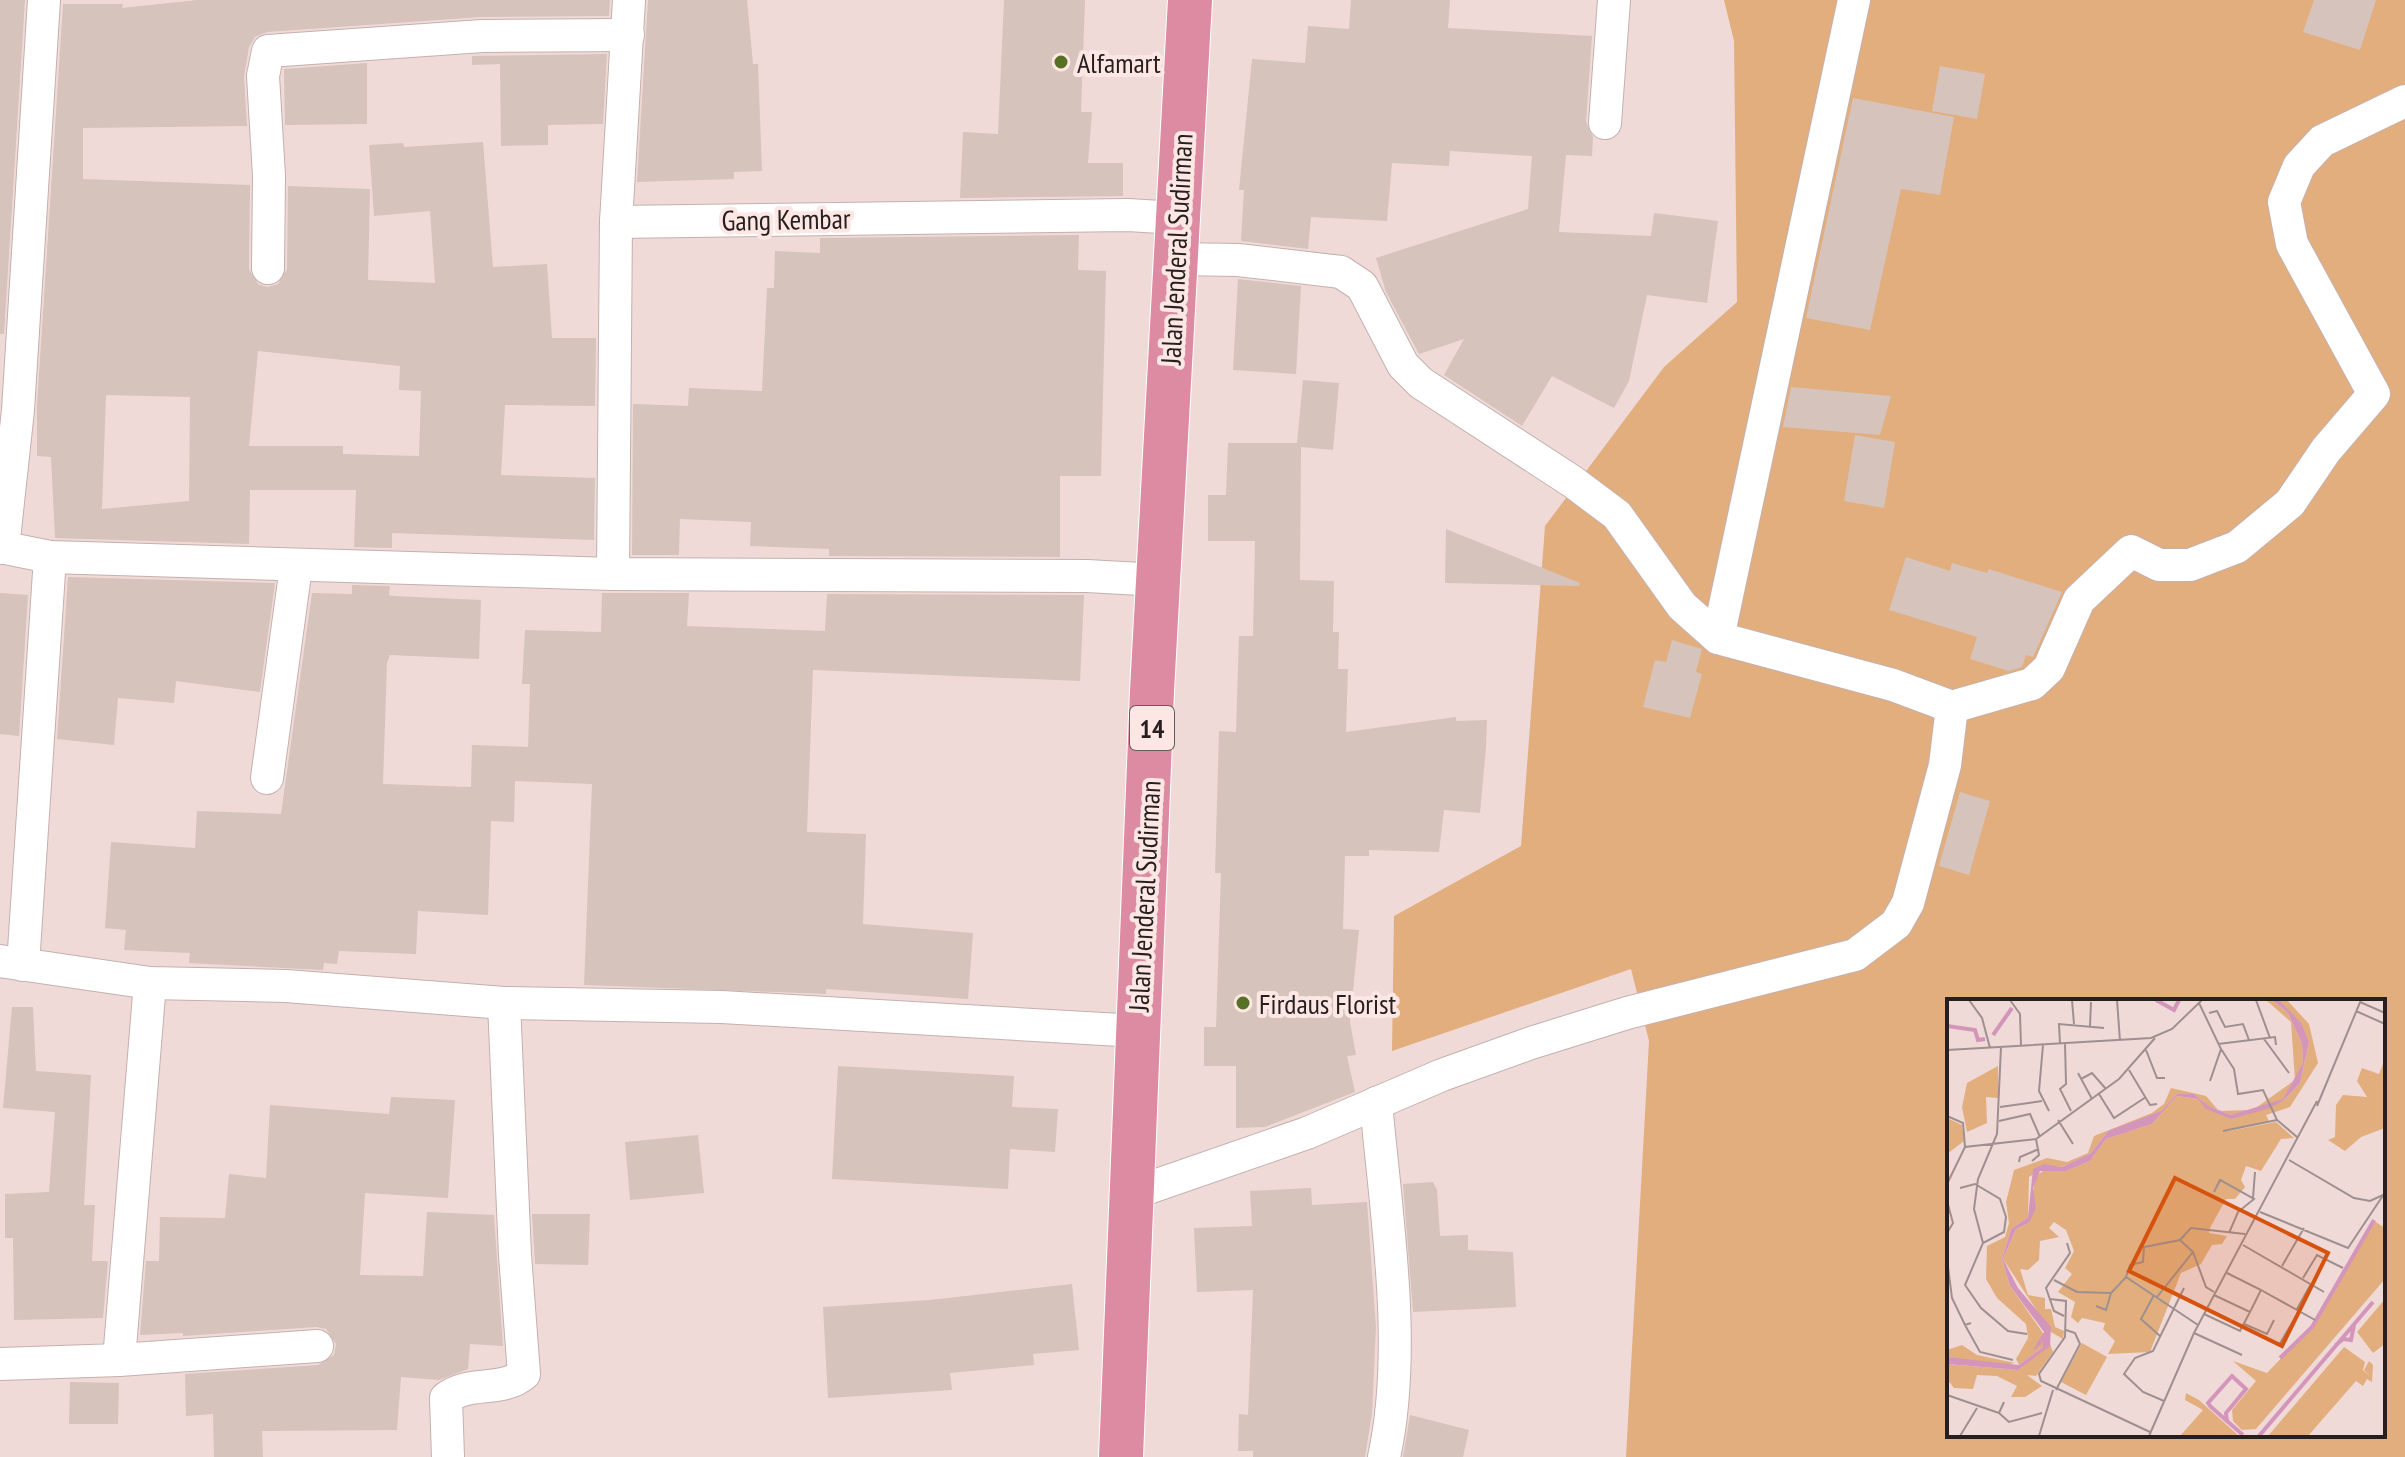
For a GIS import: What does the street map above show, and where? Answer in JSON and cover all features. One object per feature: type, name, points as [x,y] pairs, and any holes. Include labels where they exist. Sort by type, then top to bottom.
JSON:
[{"type":"highway","name":"Jalan Jenderal Sudirman","points":[[1121,1457],[1159,580],[1190,0]]},
{"type":"street","points":[[44,0],[18,410],[1,548],[50,557],[296,567],[613,574],[1087,576],[1159,580]]},
{"type":"street","points":[[613,574],[616,222],[629,0]]},
{"type":"street","points":[[1605,123],[1614,0]]},
{"type":"street","points":[[1854,0],[1718,638],[1893,685],[1952,707],[2032,684],[2049,668],[2079,600],[2131,551],[2159,565],[2190,565],[2237,547],[2290,503],[2326,450],[2374,394],[2292,244],[2284,202],[2299,166],[2322,141],[2405,101]]},
{"type":"street","points":[[268,268],[269,176],[263,76],[268,51],[482,36],[628,35]]},
{"type":"street","name":"Gang Kembar","points":[[616,222],[1128,215],[1176,238],[1238,260],[1341,272],[1362,286],[1403,365],[1421,383],[1573,482],[1617,515],[1682,606],[1718,638]]},
{"type":"street","points":[[50,557],[12,963],[150,983],[286,986],[504,1003],[737,1007],[1138,1031]]},
{"type":"street","points":[[267,778],[296,567]]},
{"type":"street","points":[[1131,1194],[1307,1133],[1442,1075],[1544,1039],[1627,1013],[1855,955],[1878,941],[1896,924],[1908,903],[1945,765],[1952,707]]},
{"type":"street","points":[[119,1360],[150,983]]},
{"type":"street","points":[[448,1457],[446,1398],[464,1388],[507,1383],[524,1374],[515,1255],[504,1003]]},
{"type":"street","points":[[1376,1103],[1393,1294],[1391,1424],[1384,1457]]},
{"type":"street","points":[[0,1364],[119,1360],[317,1346]]},
{"type":"shaded area","points":[[1724,0],[2405,0],[2405,1457],[1626,1457],[1649,1041],[1631,969],[1392,1051],[1394,916],[1521,846],[1545,526],[1664,367],[1737,302],[1734,41]]},
{"type":"building","points":[[0,0],[25,0],[4,334],[0,334]]},
{"type":"building","points":[[198,0],[610,0],[609,16],[481,17],[267,32],[255,37],[249,47],[244,77],[247,126],[83,128],[83,179],[250,185],[249,269],[258,284],[267,287],[278,284],[287,269],[288,186],[370,189],[368,280],[435,283],[430,211],[374,216],[369,145],[403,143],[404,147],[483,142],[493,267],[547,264],[552,338],[596,338],[595,406],[505,405],[501,475],[595,478],[594,540],[392,533],[392,548],[354,547],[356,490],[250,490],[249,544],[55,538],[51,457],[37,456],[37,405],[63,4],[123,4],[122,8]],"holes":[[[258,351],[400,366],[399,390],[421,391],[419,456],[343,454],[343,446],[249,446]],[[106,395],[190,397],[189,501],[102,509]]]},
{"type":"building","points":[[648,0],[747,0],[753,64],[758,64],[762,171],[734,172],[734,179],[637,182]]},
{"type":"building","points":[[1004,0],[1085,0],[1081,112],[1092,112],[1088,163],[1123,163],[1123,196],[960,198],[963,132],[998,134]]},
{"type":"building","points":[[1351,0],[1450,0],[1448,28],[1592,36],[1586,122],[1593,137],[1592,156],[1566,155],[1559,232],[1651,236],[1654,213],[1718,221],[1707,303],[1647,295],[1629,381],[1614,408],[1552,376],[1522,426],[1444,375],[1464,339],[1419,354],[1386,292],[1376,258],[1528,209],[1532,156],[1450,151],[1449,166],[1392,163],[1387,221],[1311,217],[1308,249],[1241,241],[1244,190],[1239,190],[1252,59],[1305,63],[1308,26],[1349,29]]},
{"type":"building","points":[[2314,0],[2376,0],[2360,50],[2303,32]]},
{"type":"building","points":[[607,54],[603,124],[548,125],[548,145],[501,146],[500,64],[472,65],[472,56]]},
{"type":"building","points":[[367,63],[367,124],[285,125],[284,69]]},
{"type":"building","points":[[1940,66],[1985,74],[1977,119],[1932,111]]},
{"type":"building","points":[[1853,98],[1954,117],[1940,195],[1901,189],[1870,330],[1806,318]]},
{"type":"building","points":[[1079,235],[1078,270],[1106,271],[1101,476],[1060,476],[1060,557],[829,556],[829,549],[750,546],[751,522],[680,519],[679,555],[632,555],[633,404],[688,406],[689,388],[762,391],[767,288],[774,288],[775,251],[820,253],[820,238]]},
{"type":"building","points":[[1238,279],[1301,286],[1296,374],[1233,370]]},
{"type":"building","points":[[1303,380],[1339,383],[1333,450],[1301,447],[1300,580],[1334,581],[1333,632],[1339,632],[1338,669],[1348,669],[1346,732],[1456,717],[1456,721],[1487,720],[1486,747],[1480,813],[1444,810],[1439,852],[1369,850],[1369,856],[1345,856],[1343,929],[1359,930],[1350,1022],[1356,1055],[1347,1056],[1355,1092],[1265,1127],[1236,1128],[1236,1066],[1204,1066],[1204,1027],[1216,1027],[1221,873],[1215,873],[1219,731],[1236,732],[1239,636],[1253,636],[1255,541],[1208,541],[1208,495],[1226,495],[1228,443],[1297,443]]},
{"type":"building","points":[[1791,387],[1891,396],[1880,435],[1783,427]]},
{"type":"building","points":[[1855,435],[1895,442],[1884,508],[1844,501]]},
{"type":"building","points":[[1446,529],[1580,583],[1579,586],[1445,583]]},
{"type":"building","points":[[1906,557],[1950,571],[1952,563],[1987,573],[1989,569],[2062,592],[2033,657],[2026,655],[2022,667],[2009,671],[1970,659],[1977,637],[1889,610]]},
{"type":"building","points":[[68,577],[275,583],[260,692],[176,681],[174,703],[118,698],[114,745],[57,739]]},
{"type":"building","points":[[352,585],[390,586],[389,595],[393,596],[481,600],[479,659],[390,655],[387,663],[383,784],[471,787],[472,745],[528,747],[530,684],[522,684],[525,630],[601,632],[602,593],[689,593],[687,626],[825,631],[827,594],[1084,595],[1080,681],[813,670],[807,832],[866,834],[863,924],[973,933],[968,999],[826,989],[826,994],[584,985],[592,784],[515,781],[514,822],[491,821],[488,915],[418,911],[416,954],[339,951],[337,964],[324,963],[323,970],[189,963],[190,953],[124,950],[126,930],[105,928],[111,842],[195,848],[197,811],[281,814],[312,593],[352,594]]},
{"type":"building","points":[[0,593],[28,595],[19,736],[0,734]]},
{"type":"building","points":[[1672,640],[1702,649],[1696,672],[1702,674],[1690,718],[1643,707],[1655,660],[1666,662]]},
{"type":"building","points":[[1960,792],[1990,801],[1969,875],[1939,866]]},
{"type":"building","points":[[12,1007],[33,1007],[36,1071],[91,1075],[84,1205],[95,1205],[92,1261],[108,1261],[103,1318],[14,1320],[13,1238],[5,1238],[5,1194],[49,1192],[55,1112],[3,1108]]},
{"type":"building","points":[[838,1066],[1014,1076],[1012,1107],[1058,1109],[1055,1152],[1010,1149],[1008,1189],[832,1179]]},
{"type":"building","points":[[391,1097],[455,1100],[448,1198],[365,1193],[360,1275],[423,1276],[427,1212],[494,1215],[503,1346],[470,1344],[468,1369],[439,1380],[401,1377],[397,1430],[262,1431],[263,1457],[214,1457],[213,1414],[186,1416],[185,1374],[318,1365],[334,1355],[336,1344],[326,1329],[316,1327],[183,1336],[183,1333],[140,1335],[146,1261],[159,1261],[160,1217],[225,1218],[229,1174],[266,1178],[270,1105],[389,1114]]},
{"type":"building","points":[[698,1135],[704,1193],[630,1200],[625,1142]]},
{"type":"building","points":[[1433,1182],[1437,1190],[1440,1236],[1468,1235],[1468,1250],[1513,1252],[1516,1307],[1413,1312],[1403,1184]]},
{"type":"building","points":[[1311,1188],[1312,1205],[1367,1202],[1376,1327],[1372,1413],[1365,1457],[1253,1457],[1253,1451],[1238,1451],[1239,1414],[1248,1415],[1253,1290],[1197,1292],[1194,1228],[1252,1226],[1250,1191]]},
{"type":"building","points":[[532,1214],[590,1214],[588,1265],[535,1264]]},
{"type":"building","points":[[1072,1284],[1079,1350],[1033,1354],[1034,1365],[950,1373],[952,1390],[828,1398],[823,1307],[930,1300]]},
{"type":"building","points":[[70,1382],[119,1383],[118,1424],[69,1424]]},
{"type":"building","points":[[1410,1415],[1469,1430],[1463,1457],[1403,1457]]},
{"type":"place","name":"Alfamart","points":[[1061,62]]},
{"type":"place","name":"Firdaus Florist","points":[[1243,1003]]}]
